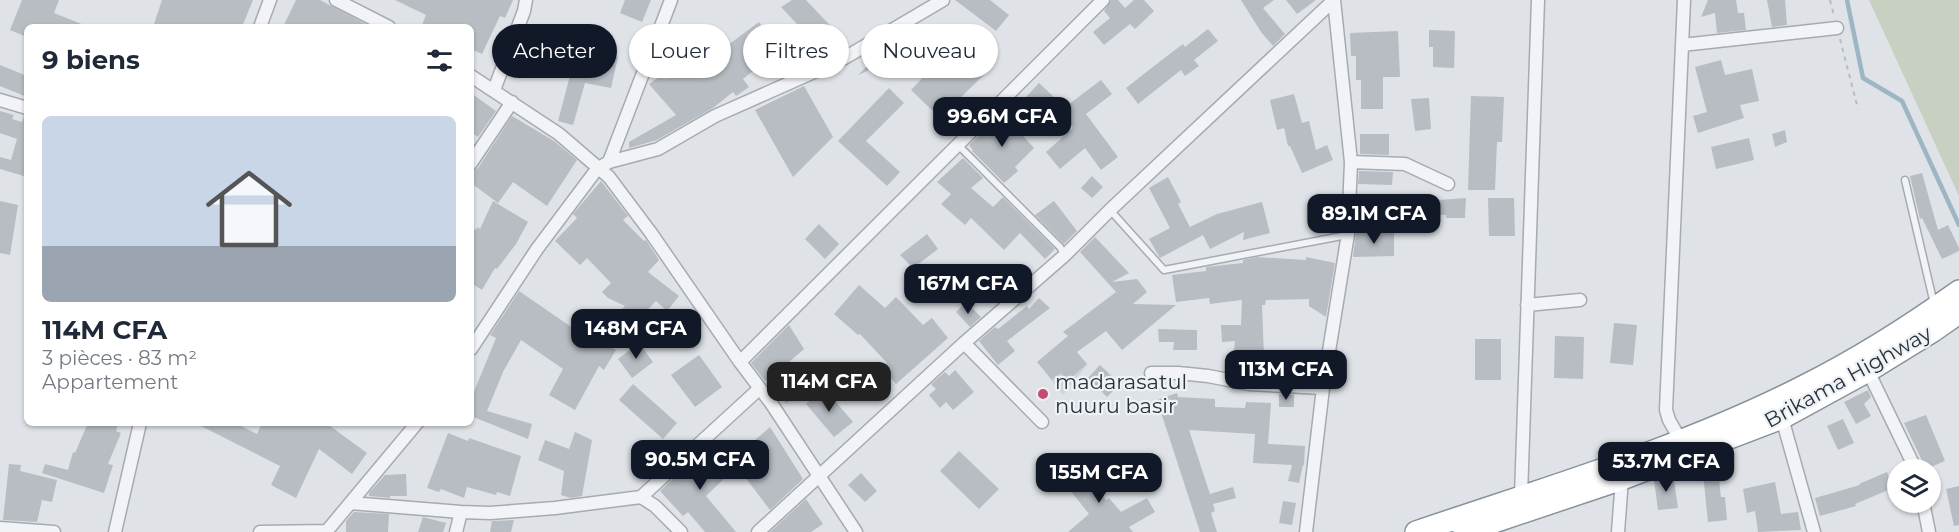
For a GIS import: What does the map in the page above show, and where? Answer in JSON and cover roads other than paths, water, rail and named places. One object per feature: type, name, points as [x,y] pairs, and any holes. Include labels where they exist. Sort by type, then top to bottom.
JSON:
[{"type":"highway","name":"Brikama Highway","points":[[1416,532],[1681,441],[1726,422],[1804,386],[1851,361],[1959,291]]},
{"type":"highway","name":"Brikama Highway","points":[[1464,532],[1622,479],[1782,418],[1868,371],[1959,313]]},
{"type":"street","points":[[261,24],[270,0]]},
{"type":"street","points":[[336,0],[383,24]]},
{"type":"street","points":[[494,90],[524,11],[526,0]]},
{"type":"street","points":[[609,162],[671,0]]},
{"type":"street","points":[[474,344],[537,249],[597,169],[609,162],[658,149],[715,116],[841,60],[943,0]]},
{"type":"street","points":[[740,362],[1103,0]]},
{"type":"street","points":[[1306,532],[1323,388],[1348,234],[1351,162],[1334,0]]},
{"type":"street","points":[[758,532],[964,343],[1065,255],[1334,0]]},
{"type":"street","points":[[1521,496],[1538,0]]},
{"type":"street","points":[[1681,441],[1666,410],[1682,89],[1684,0]]},
{"type":"street","points":[[1682,45],[1837,28]]},
{"type":"street","points":[[474,77],[574,146],[597,169],[609,177],[651,233],[856,532]]},
{"type":"street","points":[[0,100],[24,107]]},
{"type":"street","points":[[474,159],[512,102]]},
{"type":"street","points":[[1351,162],[1405,164],[1448,184]]},
{"type":"street","points":[[1527,305],[1580,300]]},
{"type":"street","points":[[964,343],[1042,422]]},
{"type":"street","points":[[1868,371],[1911,459]]},
{"type":"street","points":[[1151,373],[1208,376],[1249,384],[1323,388]]},
{"type":"street","points":[[350,502],[461,513],[555,508],[641,497],[759,389]]},
{"type":"street","points":[[1782,418],[1814,532]]},
{"type":"street","points":[[115,532],[139,426]]},
{"type":"street","points":[[260,532],[326,532],[414,426]]},
{"type":"street","points":[[1618,532],[1622,479]]},
{"type":"street","points":[[641,497],[655,506],[681,532]]},
{"type":"street","points":[[456,532],[461,513]]},
{"type":"street","points":[[1925,513],[1929,532]]},
{"type":"street","points":[[0,528],[54,532]]},
{"type":"lane","points":[[958,145],[1060,247],[1065,255]]},
{"type":"lane","points":[[1905,180],[1935,308]]},
{"type":"lane","points":[[1110,210],[1164,270],[1348,234]]},
{"type":"waterway","points":[[1847,0],[1863,78],[1902,101],[1959,225]]},
{"type":"place","name":"madarasatul nuuru basir","points":[[1043,394]]}]
